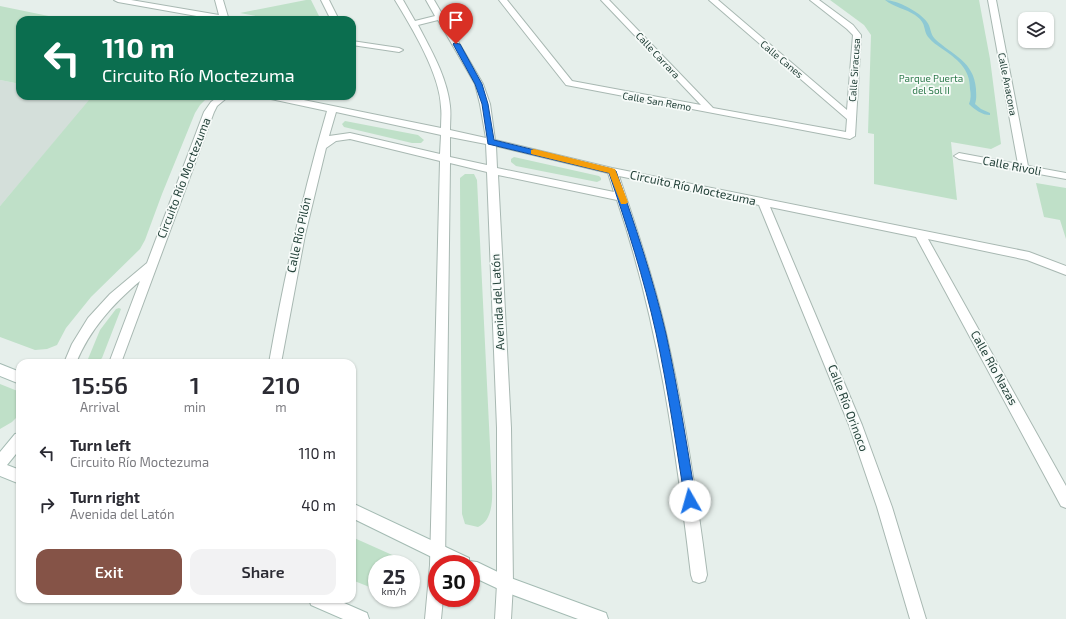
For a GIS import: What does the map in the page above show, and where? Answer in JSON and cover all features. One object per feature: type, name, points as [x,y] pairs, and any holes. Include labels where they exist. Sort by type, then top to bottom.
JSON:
[{"type":"street","points":[[118,0],[211,16]]},
{"type":"street","points":[[219,0],[227,16]]},
{"type":"street","points":[[325,0],[332,16]]},
{"type":"street","points":[[399,0],[413,24],[442,85],[446,106],[437,555]]},
{"type":"street","name":"Avenida del Latón","points":[[430,0],[479,84],[485,104],[491,142],[504,428],[505,584],[503,619]]},
{"type":"street","name":"Calle San Remo","points":[[503,0],[569,82],[582,87],[850,136]]},
{"type":"street","name":"Calle Carrara","points":[[605,0],[710,110]]},
{"type":"street","name":"Calle Canes","points":[[713,0],[850,117]]},
{"type":"street","name":"Calle Siracusa","points":[[814,0],[850,27],[857,35],[850,117],[850,136]]},
{"type":"street","name":"Calle Anacona","points":[[992,0],[1024,169]]},
{"type":"street","points":[[413,24],[441,17]]},
{"type":"street","points":[[356,43],[399,50]]},
{"type":"street","name":"Circuito Río Moctezuma","points":[[116,359],[209,112],[214,104],[220,100]]},
{"type":"street","name":"Circuito Río Moctezuma","points":[[291,100],[515,147],[612,171],[1029,256],[1066,271]]},
{"type":"street","name":"Calle Río Pilón","points":[[276,359],[295,254],[320,148],[332,108]]},
{"type":"street","name":"Circuito Río Moctezuma","points":[[320,148],[333,138],[350,136],[445,160],[622,197]]},
{"type":"street","name":"Calle Rivoli","points":[[959,156],[1066,176]]},
{"type":"street","points":[[612,171],[622,197],[650,290],[664,346],[688,486],[699,575]]},
{"type":"street","name":"Calle Río Orinoco","points":[[763,202],[783,253],[845,398],[877,485],[918,619]]},
{"type":"street","name":"Calle Río Nazas","points":[[920,235],[1010,396],[1066,501]]},
{"type":"street","name":"Circuito Río Moctezuma","points":[[72,359],[81,340],[105,306],[123,288],[151,265]]},
{"type":"street","points":[[0,370],[16,376]]},
{"type":"street","points":[[0,462],[16,444]]},
{"type":"street","points":[[0,469],[16,475]]},
{"type":"street","points":[[356,512],[428,556]]},
{"type":"street","points":[[480,572],[505,584],[600,619]]},
{"type":"street","points":[[326,603],[361,619]]},
{"type":"street","points":[[433,619],[434,607]]},
{"type":"shaded area","points":[[0,80],[16,83],[16,100],[90,100],[0,206]]},
{"type":"green space","points":[[311,0],[319,16],[255,16],[240,13]]},
{"type":"green space","name":"Parque Puerta del Sol II","points":[[830,0],[979,0],[990,59],[1001,144],[991,149],[951,142],[957,200],[874,184],[874,134],[868,133],[871,35],[864,25]]},
{"type":"green space","points":[[0,6],[49,16],[16,16],[16,83],[0,80]]},
{"type":"green space","points":[[89,100],[205,100],[195,113],[145,240],[140,249],[91,297],[66,328],[57,345],[47,349],[35,350],[0,337],[0,206]]},
{"type":"green space","points":[[345,121],[418,135],[424,140],[421,143],[412,143],[344,127],[342,124]]},
{"type":"green space","points":[[514,157],[599,176],[601,180],[597,182],[516,166],[511,162],[511,159]]},
{"type":"green space","points":[[465,174],[474,174],[477,180],[492,491],[491,508],[488,516],[484,523],[478,527],[465,524],[462,514],[460,178]]},
{"type":"green space","points":[[1036,183],[1066,188],[1066,239],[1060,220],[1044,217]]},
{"type":"green space","points":[[116,309],[121,309],[102,358],[88,359],[100,330]]},
{"type":"green space","points":[[0,384],[16,390],[16,418],[0,429]]},
{"type":"green space","points":[[356,539],[392,555],[368,555],[368,586],[356,582]]},
{"type":"waterway","points":[[887,0],[913,12],[922,18],[932,39],[953,54],[966,66],[973,80],[974,98],[972,104],[979,110],[988,114]]},
{"type":"slow traffic","points":[[534,152],[612,171],[624,202]]},
{"type":"route","points":[[456,44],[479,84],[485,104],[491,142],[612,171],[636,241],[661,332],[676,411],[690,501]]}]
